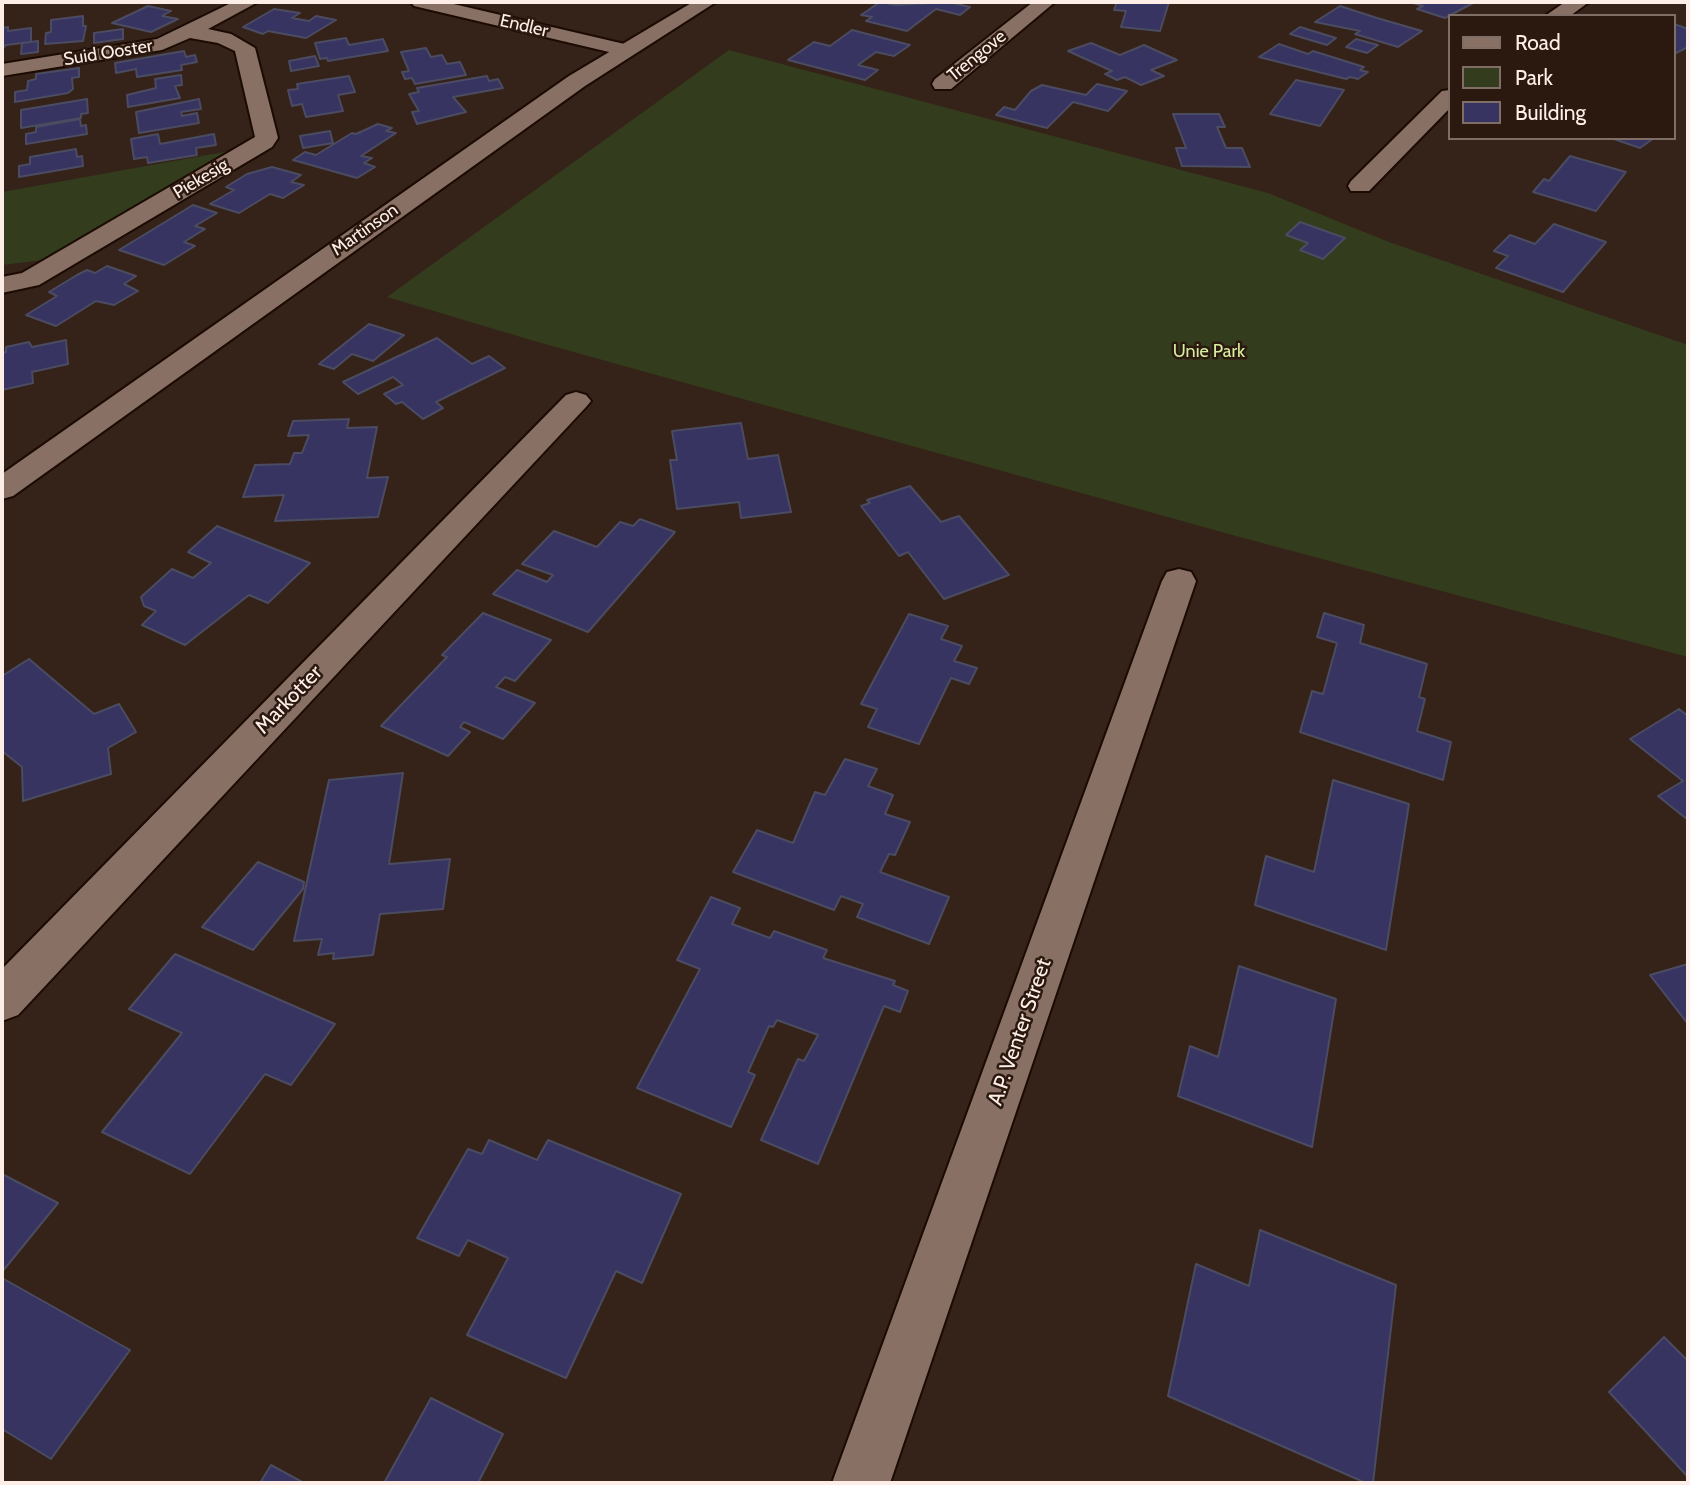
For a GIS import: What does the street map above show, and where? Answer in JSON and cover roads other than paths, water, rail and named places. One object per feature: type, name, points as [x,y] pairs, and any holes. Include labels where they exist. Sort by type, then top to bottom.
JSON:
[{"type":"street","name":"Suid Ooster","points":[[2,70],[162,44],[248,2]]},
{"type":"street","name":"Endler","points":[[421,2],[626,50]]},
{"type":"street","name":"Trengove","points":[[943,84],[1045,2]]},
{"type":"street","points":[[1558,14],[1579,2]]},
{"type":"street","name":"Martinson","points":[[2,489],[106,412],[577,81],[702,4]]},
{"type":"street","name":"Piekesig","points":[[2,285],[30,279],[267,138],[245,48],[225,38],[191,32]]},
{"type":"street","points":[[1360,186],[1448,98]]},
{"type":"street","name":"Markotter","points":[[2,1000],[576,401]]},
{"type":"street","name":"A.P. Venter Street","points":[[860,1483],[1179,581]]},
{"type":"park label","name":"Unie Park","points":[[1209,352]]}]
